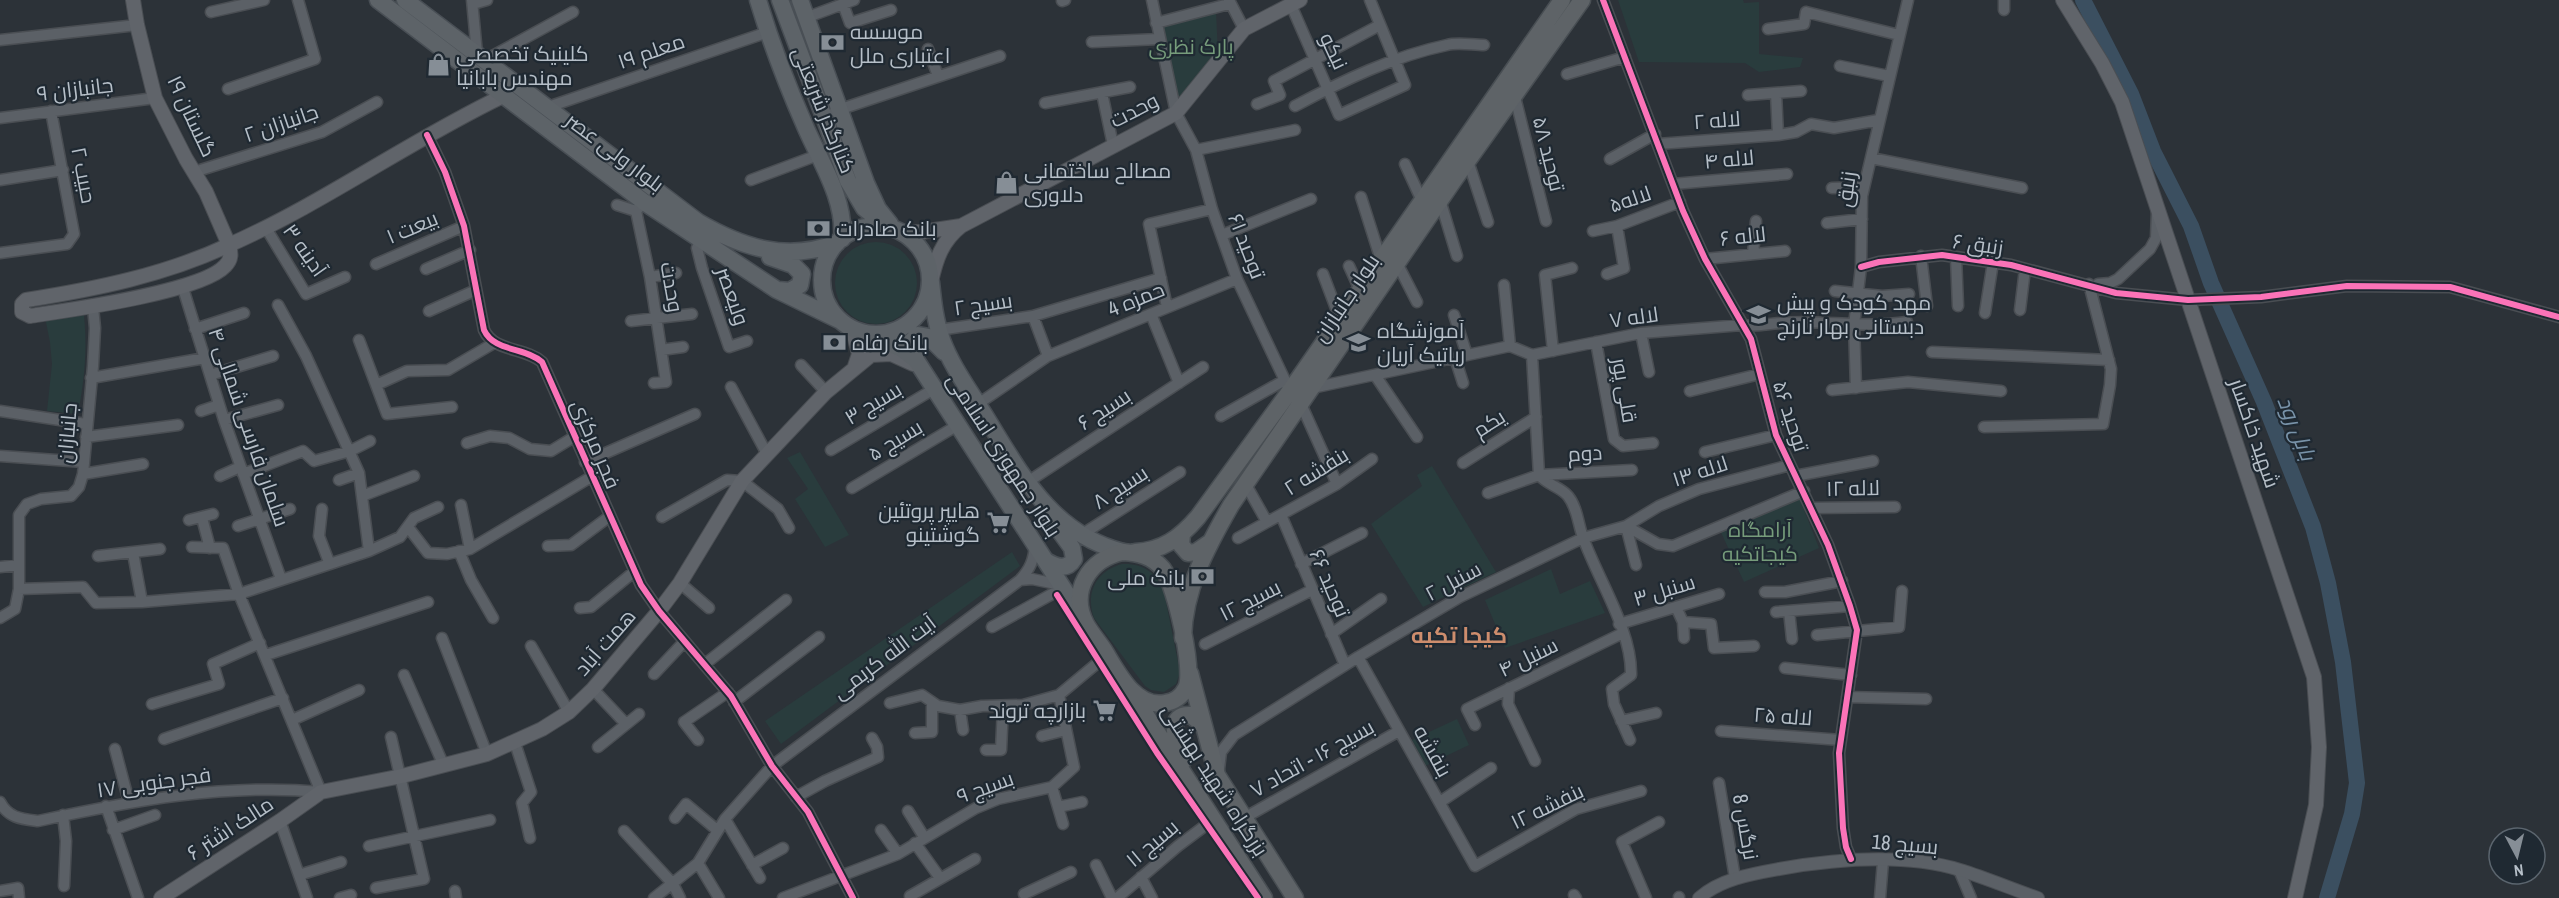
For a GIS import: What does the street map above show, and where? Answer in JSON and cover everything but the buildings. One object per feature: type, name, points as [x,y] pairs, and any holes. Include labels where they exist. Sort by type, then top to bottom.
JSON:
[{"type":"highway","name":"بلوار جانبازان","points":[[1292,392],[1312,388],[1389,262],[1422,201],[1562,0]]},
{"type":"highway","name":"بلوار جانبازان","points":[[1086,623],[1080,599],[1085,577],[1101,560],[1129,552],[1160,548],[1182,534],[1198,517],[1292,392],[1360,290],[1389,262],[1440,200],[1582,0]]},
{"type":"highway","name":"بلوار جانبازان","points":[[1183,638],[1184,620],[1195,575],[1209,543],[1245,483],[1292,392]]},
{"type":"highway","points":[[1182,534],[1181,545],[1188,553],[1196,552],[1209,543]]},
{"type":"highway","name":"بزرگراه شهید بهشتی","points":[[1129,552],[1146,556],[1164,571],[1172,589],[1189,669],[1220,780],[1295,898]]},
{"type":"highway","name":"بزرگراه شهید بهشتی","points":[[1086,623],[1264,898]]},
{"type":"highway","points":[[1127,686],[1152,703],[1169,703],[1183,693],[1190,678],[1189,669]]},
{"type":"highway","points":[[1192,786],[1174,725],[1179,718],[1187,714],[1195,717],[1204,726]]},
{"type":"main road","name":"گلستان ۱۹","points":[[133,0],[155,98],[206,192],[229,245]]},
{"type":"main road","name":"بلوار ولی عصر","points":[[378,0],[640,206],[702,241],[777,290],[852,327]]},
{"type":"main road","name":"بلوار ولی عصر","points":[[405,0],[698,222],[738,243],[759,249],[791,253],[808,252],[840,241]]},
{"type":"main road","name":"کنارگذر شریعتی","points":[[758,0],[768,32],[841,213],[840,241]]},
{"type":"main road","points":[[780,0],[848,181],[864,208],[917,244],[924,254],[931,282],[928,297],[921,311],[897,330],[882,334],[852,327],[829,307],[824,293],[822,277],[824,265],[840,241],[849,219],[848,181]]},
{"type":"main road","name":"کنارگذر شریعتی","points":[[800,0],[878,209],[895,230]]},
{"type":"main road","name":"شهید خاکسار","points":[[2063,0],[2118,93],[2191,300],[2314,677],[2319,747],[2316,805],[2295,898]]},
{"type":"main road","name":"وحدت","points":[[931,282],[935,262],[942,247],[949,235],[960,226],[1176,113],[1244,29],[1296,2]]},
{"type":"main road","points":[[229,245],[230,259],[225,266],[216,273],[182,285],[93,307],[30,316],[23,314],[21,309],[26,300],[90,290],[176,266],[229,245],[266,228],[427,135],[503,96]]},
{"type":"main road","name":"وحدت","points":[[895,230],[921,232],[960,226]]},
{"type":"main road","points":[[840,241],[858,229],[871,227],[895,230]]},
{"type":"main road","points":[[738,243],[799,269],[802,274],[800,285],[790,291],[777,290]]},
{"type":"main road","points":[[176,266],[182,285]]},
{"type":"main road","name":"بلوار جمهوری اسلامی","points":[[931,282],[939,330],[949,357],[1028,486],[1082,535],[1101,546],[1129,552]]},
{"type":"main road","points":[[90,290],[93,307]]},
{"type":"main road","points":[[852,327],[859,354],[855,366]]},
{"type":"main road","name":"بلوار جمهوری اسلامی","points":[[852,327],[902,349],[919,365],[1086,623]]},
{"type":"main road","points":[[919,365],[910,343],[914,337],[922,334],[929,337],[949,357]]},
{"type":"main road","name":"همت آباد","points":[[321,792],[402,776],[487,754],[542,729],[569,712],[593,689],[680,583],[742,480],[826,392],[871,355],[883,353],[905,358],[919,365]]},
{"type":"main road","points":[[1028,486],[1072,548],[1074,555],[1073,562],[1068,566],[1055,566],[1046,561]]},
{"type":"main road","name":"مالک اشتر ۶","points":[[161,898],[321,792]]},
{"type":"street","points":[[211,12],[264,0]]},
{"type":"street","points":[[228,89],[315,59],[298,0]]},
{"type":"street","points":[[487,0],[473,2],[481,57],[573,12]]},
{"type":"street","points":[[806,18],[854,0]]},
{"type":"street","name":"توحید ۶۱","points":[[1152,0],[1176,113],[1196,150],[1212,208],[1238,279],[1292,392]]},
{"type":"street","points":[[1370,0],[1395,61]]},
{"type":"street","name":"توحید ۵۶","points":[[1603,0],[1680,202],[1705,259],[1751,339],[1776,435],[1812,508],[1842,581],[1857,630],[1839,753],[1843,828],[1846,847],[1851,859]]},
{"type":"street","name":"زنبق","points":[[1856,388],[1854,325],[1861,267],[1864,187],[1908,0]]},
{"type":"street","points":[[1156,23],[1229,2],[1244,29]]},
{"type":"street","name":"نیکو","points":[[1296,2],[1339,115],[1405,85],[1395,61]]},
{"type":"street","points":[[843,4],[850,23],[891,10]]},
{"type":"street","points":[[1768,29],[1804,24],[1806,12],[1899,35]]},
{"type":"street","points":[[0,40],[137,25]]},
{"type":"street","points":[[1257,104],[1280,95],[1274,81],[1380,25]]},
{"type":"street","name":"معلم ۱۹","points":[[548,107],[768,32]]},
{"type":"street","points":[[1092,42],[1159,39]]},
{"type":"street","points":[[1295,106],[1329,88],[1395,61],[1448,44],[1484,45]]},
{"type":"street","points":[[928,49],[938,76]]},
{"type":"street","points":[[823,115],[1000,56]]},
{"type":"street","points":[[1568,74],[1626,57]]},
{"type":"street","points":[[1840,66],[1889,76]]},
{"type":"street","points":[[1045,104],[1130,87]]},
{"type":"street","points":[[1748,95],[1801,91]]},
{"type":"street","points":[[1102,93],[1113,145]]},
{"type":"street","points":[[1776,93],[1778,135]]},
{"type":"street","name":"توحید ۵۸","points":[[1515,97],[1546,221]]},
{"type":"street","name":"جانبازان ۹","points":[[0,118],[155,98]]},
{"type":"street","name":"جانبازان ۲","points":[[194,172],[322,132],[376,102]]},
{"type":"street","name":"حبیب ۲","points":[[0,253],[67,244],[74,234],[51,111]]},
{"type":"street","name":"لاله ۲","points":[[1657,139],[1778,135],[1796,132],[1811,124],[1834,128],[1879,120]]},
{"type":"street","points":[[1196,150],[1295,130]]},
{"type":"street","points":[[376,385],[407,371],[448,370],[494,344],[484,330],[464,226],[445,172],[427,135]]},
{"type":"street","points":[[1610,159],[1657,139]]},
{"type":"street","points":[[751,180],[818,155]]},
{"type":"street","points":[[1871,158],[2022,189]]},
{"type":"street","points":[[1468,161],[1488,222]]},
{"type":"street","points":[[1405,164],[1422,201]]},
{"type":"street","points":[[0,180],[63,170]]},
{"type":"street","name":"لاله ۴","points":[[1673,184],[1787,174]]},
{"type":"street","points":[[1832,188],[1864,187]]},
{"type":"street","points":[[1361,197],[1389,262],[1417,302]]},
{"type":"street","points":[[1222,235],[1311,199]]},
{"type":"street","points":[[1440,200],[1457,256]]},
{"type":"street","name":"لاله۵","points":[[1593,231],[1617,226],[1680,202]]},
{"type":"street","points":[[617,205],[640,206]]},
{"type":"street","name":"وحدت","points":[[640,206],[661,350],[660,382]]},
{"type":"street","points":[[1167,308],[1149,224],[1212,208]]},
{"type":"street","points":[[1984,427],[2103,424],[2110,385],[2109,360],[2089,284],[2114,282],[2145,255],[2156,238],[2157,208]]},
{"type":"street","points":[[1827,223],[1862,219]]},
{"type":"street","points":[[1753,254],[1756,221]]},
{"type":"street","name":"بیعت ۱","points":[[376,264],[464,226]]},
{"type":"street","points":[[1608,274],[1624,268],[1617,226]]},
{"type":"street","name":"آدینه ۳","points":[[266,228],[306,294],[345,277]]},
{"type":"street","name":"ولیعصر","points":[[702,241],[697,248],[702,268],[729,347],[747,342]]},
{"type":"street","points":[[426,269],[470,250]]},
{"type":"street","name":"لاله ۶","points":[[1705,259],[1785,251]]},
{"type":"street","points":[[1921,256],[1927,306]]},
{"type":"street","name":"زنبق ۶","points":[[1861,267],[1921,256],[1956,257],[2025,269],[2089,284],[2116,293],[2191,300],[2261,297],[2347,286],[2451,287],[2559,317]]},
{"type":"street","points":[[1956,257],[1958,306]]},
{"type":"street","points":[[1985,313],[1993,262]]},
{"type":"street","points":[[1349,266],[1360,290]]},
{"type":"street","points":[[1554,351],[1545,275],[1572,268]]},
{"type":"street","points":[[2020,310],[2025,269]]},
{"type":"street","points":[[650,277],[676,273]]},
{"type":"street","points":[[1323,274],[1340,320]]},
{"type":"street","name":"بسیج ۲","points":[[939,330],[1033,316],[1161,278]]},
{"type":"street","name":"حمزه 4","points":[[978,404],[1048,356],[1238,279]]},
{"type":"street","name":"سلمان فارسی شمالی ۴","points":[[182,285],[224,420],[281,579]]},
{"type":"street","points":[[1504,285],[1510,346]]},
{"type":"street","points":[[429,311],[476,290]]},
{"type":"street","points":[[1835,291],[1857,295],[1909,294]]},
{"type":"street","points":[[278,305],[306,356],[359,473],[369,550]]},
{"type":"street","name":"جانبازان","points":[[0,618],[15,609],[19,589],[19,516],[27,504],[41,499],[71,496],[79,487],[83,474],[95,328],[93,307]]},
{"type":"street","points":[[195,329],[244,313]]},
{"type":"street","points":[[631,321],[692,314]]},
{"type":"street","points":[[1151,314],[1179,383]]},
{"type":"street","points":[[1454,315],[1467,355]]},
{"type":"street","points":[[1033,316],[1048,356]]},
{"type":"street","name":"لاله ۷","points":[[1532,355],[1641,333],[1742,325],[1759,327],[1779,322],[1883,326],[1907,322]]},
{"type":"street","points":[[1641,333],[1649,372]]},
{"type":"street","points":[[358,340],[387,414],[452,407]]},
{"type":"street","name":"قلی پور","points":[[1596,342],[1614,440],[1623,446],[1653,443]]},
{"type":"street","name":"فجر مرکزی","points":[[494,344],[532,354],[542,362],[591,477],[641,585],[659,611],[731,697],[772,766],[808,812],[853,898]]},
{"type":"street","points":[[1312,388],[1510,346],[1532,355],[1539,475],[1544,481],[1568,495],[1576,510],[1583,538],[1621,628],[1631,662],[1631,675],[1612,689],[1614,704],[1630,740]]},
{"type":"street","points":[[661,350],[683,347]]},
{"type":"street","points":[[1932,352],[2109,360]]},
{"type":"street","points":[[210,375],[273,356]]},
{"type":"street","points":[[91,378],[205,358]]},
{"type":"street","points":[[1455,358],[1463,383]]},
{"type":"street","points":[[801,365],[826,392]]},
{"type":"street","name":"بسیج ۶","points":[[1028,486],[1203,367]]},
{"type":"street","points":[[1690,391],[1760,374]]},
{"type":"street","points":[[1375,375],[1417,437]]},
{"type":"street","points":[[1832,390],[1908,382],[2001,391]]},
{"type":"street","points":[[731,387],[767,454]]},
{"type":"street","name":"بسیج ۳","points":[[831,450],[934,389]]},
{"type":"street","points":[[1221,416],[1292,392],[1337,484]]},
{"type":"street","points":[[201,411],[219,405]]},
{"type":"street","points":[[224,420],[278,405]]},
{"type":"street","points":[[0,411],[86,424]]},
{"type":"street","points":[[585,462],[695,414]]},
{"type":"street","name":"یکم","points":[[1463,463],[1536,417]]},
{"type":"street","points":[[86,437],[178,425]]},
{"type":"street","name":"بسیج ۵","points":[[852,488],[958,425]]},
{"type":"street","points":[[1705,452],[1776,435]]},
{"type":"street","points":[[467,443],[490,436],[509,438],[530,449],[551,451],[574,436]]},
{"type":"street","points":[[220,476],[303,451],[314,461],[350,451],[370,441]]},
{"type":"street","points":[[0,456],[84,462]]},
{"type":"street","name":"بنفشه ۲","points":[[1238,538],[1337,484],[1372,459]]},
{"type":"street","points":[[1795,476],[1873,461]]},
{"type":"street","points":[[83,474],[143,464]]},
{"type":"street","name":"لاله ۱۳","points":[[1583,538],[1626,526],[1659,506],[1699,489],[1790,465]]},
{"type":"street","name":"دوم","points":[[1488,493],[1539,475],[1632,470]]},
{"type":"street","name":"بسیج ۸","points":[[1082,535],[1180,472]]},
{"type":"street","points":[[339,480],[359,473]]},
{"type":"street","points":[[362,496],[414,476]]},
{"type":"street","points":[[408,527],[428,553],[447,554],[471,549],[591,477]]},
{"type":"street","points":[[662,516],[727,480],[742,480],[778,509],[789,528]]},
{"type":"street","points":[[1245,483],[1267,522]]},
{"type":"street","points":[[1626,526],[1658,544],[1673,546],[1804,491]]},
{"type":"street","points":[[461,505],[471,549]]},
{"type":"street","points":[[19,589],[83,587],[96,603],[142,602],[239,594],[369,550],[400,537],[414,518],[438,507]]},
{"type":"street","name":"لاله ۱۲","points":[[1812,508],[1895,507]]},
{"type":"street","points":[[322,508],[320,536],[330,562]]},
{"type":"street","points":[[238,526],[290,509]]},
{"type":"street","name":"توحید ۶۶","points":[[1281,515],[1345,665]]},
{"type":"street","points":[[189,520],[207,516],[210,548]]},
{"type":"street","points":[[548,546],[571,545],[610,516]]},
{"type":"street","points":[[1626,526],[1636,565]]},
{"type":"street","points":[[1301,564],[1362,533]]},
{"type":"street","name":"سنبل ۲","points":[[1220,780],[1221,752],[1234,735],[1358,657],[1460,597],[1583,538]]},
{"type":"street","points":[[1020,580],[1029,571],[1034,558],[1035,545]]},
{"type":"street","points":[[192,547],[223,548],[239,594],[321,792]]},
{"type":"street","points":[[98,556],[159,549]]},
{"type":"street","points":[[459,551],[471,580],[493,618]]},
{"type":"street","points":[[133,553],[142,602]]},
{"type":"street","points":[[0,567],[19,566]]},
{"type":"street","points":[[580,608],[591,607],[635,571]]},
{"type":"street","points":[[1020,580],[1032,579],[1062,586]]},
{"type":"street","name":"آیت الله کریمی","points":[[725,819],[772,766],[1020,580]]},
{"type":"street","points":[[1766,592],[1785,592],[1842,581]]},
{"type":"street","points":[[680,583],[709,608]]},
{"type":"street","points":[[992,627],[1062,586]]},
{"type":"street","name":"بسیج ۱۲","points":[[1204,644],[1312,590]]},
{"type":"street","points":[[1817,635],[1899,627],[1902,591]]},
{"type":"street","name":"سنبل ۳","points":[[1621,628],[1676,607],[1719,594]]},
{"type":"street","points":[[1331,634],[1381,598]]},
{"type":"street","points":[[705,664],[786,600]]},
{"type":"street","points":[[266,655],[428,602]]},
{"type":"street","points":[[1776,612],[1850,606]]},
{"type":"street","points":[[1676,607],[1683,622],[1684,638]]},
{"type":"street","points":[[1789,612],[1792,639]]},
{"type":"street","name":"سنبل ۳","points":[[1683,622],[1711,624],[1714,648],[1754,645]]},
{"type":"street","name":"سنبل ۴","points":[[1475,725],[1467,709],[1621,628]]},
{"type":"street","points":[[698,740],[684,722],[731,697],[819,637]]},
{"type":"street","points":[[442,638],[487,754]]},
{"type":"street","points":[[654,674],[684,642]]},
{"type":"street","points":[[152,704],[219,684],[213,664],[260,643]]},
{"type":"street","points":[[531,646],[569,712]]},
{"type":"street","points":[[890,703],[922,695],[938,706],[960,710],[982,706],[1023,705],[1059,695],[1107,655]]},
{"type":"street","name":"بنفشه","points":[[1358,657],[1475,866]]},
{"type":"street","points":[[1785,668],[1851,675]]},
{"type":"street","points":[[404,675],[444,766]]},
{"type":"street","points":[[1509,688],[1508,704],[1535,761]]},
{"type":"street","points":[[593,689],[627,724]]},
{"type":"street","points":[[292,720],[359,690]]},
{"type":"street","points":[[1059,695],[1074,766],[1052,787],[1063,824]]},
{"type":"street","points":[[1848,697],[1926,699]]},
{"type":"street","points":[[164,739],[283,698]]},
{"type":"street","points":[[915,733],[932,732],[932,702]]},
{"type":"street","points":[[986,750],[1001,750],[1003,707]]},
{"type":"street","points":[[960,710],[963,730]]},
{"type":"street","points":[[1622,721],[1656,713]]},
{"type":"street","points":[[598,747],[639,714]]},
{"type":"street","points":[[1042,736],[1066,730]]},
{"type":"street","name":"بسیج ۱۶ - اتحاد ۷","points":[[1244,818],[1399,731]]},
{"type":"street","name":"لاله ۲۵","points":[[1721,731],[1841,740]]},
{"type":"street","points":[[376,888],[424,879],[392,736]]},
{"type":"street","points":[[796,797],[878,757],[878,747],[872,738]]},
{"type":"street","points":[[515,742],[531,792],[522,803],[530,838]]},
{"type":"street","points":[[115,749],[129,802]]},
{"type":"street","points":[[1440,802],[1491,768]]},
{"type":"street","name":"نرگس 8","points":[[1719,783],[1736,878]]},
{"type":"street","name":"بسیج ۹","points":[[783,898],[898,854],[976,807],[998,799],[1052,787]]},
{"type":"street","name":"فجر جنوبی ۱۷","points":[[0,802],[5,810],[19,819],[38,821],[161,796],[278,788],[321,792]]},
{"type":"street","name":"بنفشه ۱۲","points":[[1475,866],[1576,809],[1641,791]]},
{"type":"street","points":[[1058,807],[1082,802]]},
{"type":"street","points":[[675,818],[686,804],[717,830]]},
{"type":"street","points":[[106,806],[138,898]]},
{"type":"street","points":[[908,811],[940,878]]},
{"type":"street","points":[[63,815],[66,841],[64,886]]},
{"type":"street","points":[[113,830],[155,815]]},
{"type":"street","points":[[654,898],[698,863],[725,819],[760,878]]},
{"type":"street","name":"بسیج ۱۱","points":[[1117,898],[1214,819]]},
{"type":"street","points":[[369,846],[490,820]]},
{"type":"street","points":[[280,821],[307,898]]},
{"type":"street","points":[[1646,898],[1622,843],[1659,822]]},
{"type":"street","points":[[881,830],[898,854]]},
{"type":"street","points":[[624,831],[673,884],[680,898]]},
{"type":"street","points":[[752,865],[783,848]]},
{"type":"street","points":[[909,896],[975,859]]},
{"type":"street","name":"بسیج 18","points":[[1699,898],[1710,889],[1736,878],[1815,863],[1851,859],[1926,863],[1959,870],[2038,898]]},
{"type":"street","points":[[1880,898],[1883,861]]},
{"type":"street","points":[[299,875],[341,862]]},
{"type":"street","points":[[698,863],[719,898]]},
{"type":"street","points":[[1096,865],[1112,898]]},
{"type":"street","points":[[1959,870],[1971,898]]},
{"type":"street","points":[[1023,892],[1071,872]]},
{"type":"street","points":[[1141,877],[1152,898]]},
{"type":"street","points":[[0,891],[18,888],[19,898]]},
{"type":"street","points":[[340,898],[351,895]]},
{"type":"green space","points":[[1618,0],[1759,2],[1759,54],[1803,58],[1800,67],[1759,72],[1745,63],[1639,62]]},
{"type":"green space","name":"پارک نظری","points":[[1216,11],[1218,55],[1180,96],[1175,96],[1159,26]]},
{"type":"green space","points":[[876,242],[892,245],[905,254],[914,267],[917,283],[914,299],[905,312],[892,321],[876,324],[860,321],[847,312],[838,299],[835,283],[838,267],[847,254],[860,245]]},
{"type":"green space","points":[[83,307],[85,360],[78,414],[47,411],[52,364],[45,317]]},
{"type":"green space","points":[[800,452],[849,535],[825,547],[795,499],[808,489],[787,458]]},
{"type":"green space","points":[[1432,466],[1496,572],[1423,607],[1371,524],[1422,486],[1417,475]]},
{"type":"green space","name":"آرامگاه کیجاتکیه","points":[[1797,492],[1819,548],[1744,582],[1718,526]]},
{"type":"green space","points":[[1012,552],[1020,566],[781,744],[765,721]]},
{"type":"green space","points":[[1122,564],[1136,565],[1148,570],[1157,579],[1164,592],[1180,672],[1176,684],[1164,692],[1151,690],[1145,686],[1094,618],[1091,600],[1095,584],[1105,572]]},
{"type":"green space","points":[[1551,569],[1560,594],[1590,581],[1605,613],[1505,648],[1485,600]]},
{"type":"green space","points":[[1457,719],[1469,745],[1425,766],[1412,740]]},
{"type":"waterway","name":"بابل رود","points":[[2083,0],[2131,94],[2153,151],[2191,226],[2211,283],[2264,402],[2313,527],[2328,583],[2343,662],[2357,783],[2352,814],[2327,898]]},
{"type":"cycle path","points":[[1603,0],[1683,211],[1705,259],[1751,339],[1776,435],[1828,545],[1857,630],[1839,753],[1843,828],[1846,847],[1851,859]]},
{"type":"cycle path","points":[[427,135],[445,172],[464,226],[484,330],[489,337],[502,346],[535,357],[542,362],[641,585],[659,611],[731,696],[772,766],[808,812],[853,898]]},
{"type":"cycle path","points":[[1861,267],[1879,262],[1942,255],[2011,265],[2116,293],[2188,300],[2261,297],[2347,286],[2450,287],[2559,317]]},
{"type":"cycle path","points":[[1057,595],[1157,753],[1258,898]]},
{"type":"place","name":"موسسه اعتباری ملل","points":[[832,43]]},
{"type":"place","name":"کلینیک تخصصی مهندس بابانیا","points":[[438,65]]},
{"type":"place","name":"مصالح ساختمانی دلاوری","points":[[1006,182]]},
{"type":"place","name":"بانک صادرات","points":[[818,228]]},
{"type":"place","name":"مهد کودک و پیش دبستانی بهار نارنج","points":[[1759,314]]},
{"type":"place","name":"بانک رفاه","points":[[834,342]]},
{"type":"place","name":"آموزشگاه رباتیک آریان","points":[[1359,342]]},
{"type":"place","name":"هایپر پروتئین گوشتینو","points":[[998,522]]},
{"type":"place","name":"بانک ملی","points":[[1203,577]]},
{"type":"place","name":"بازارچه تروند","points":[[1104,710]]},
{"type":"district","name":"کیجا تکیه","points":[[1459,635]]}]
